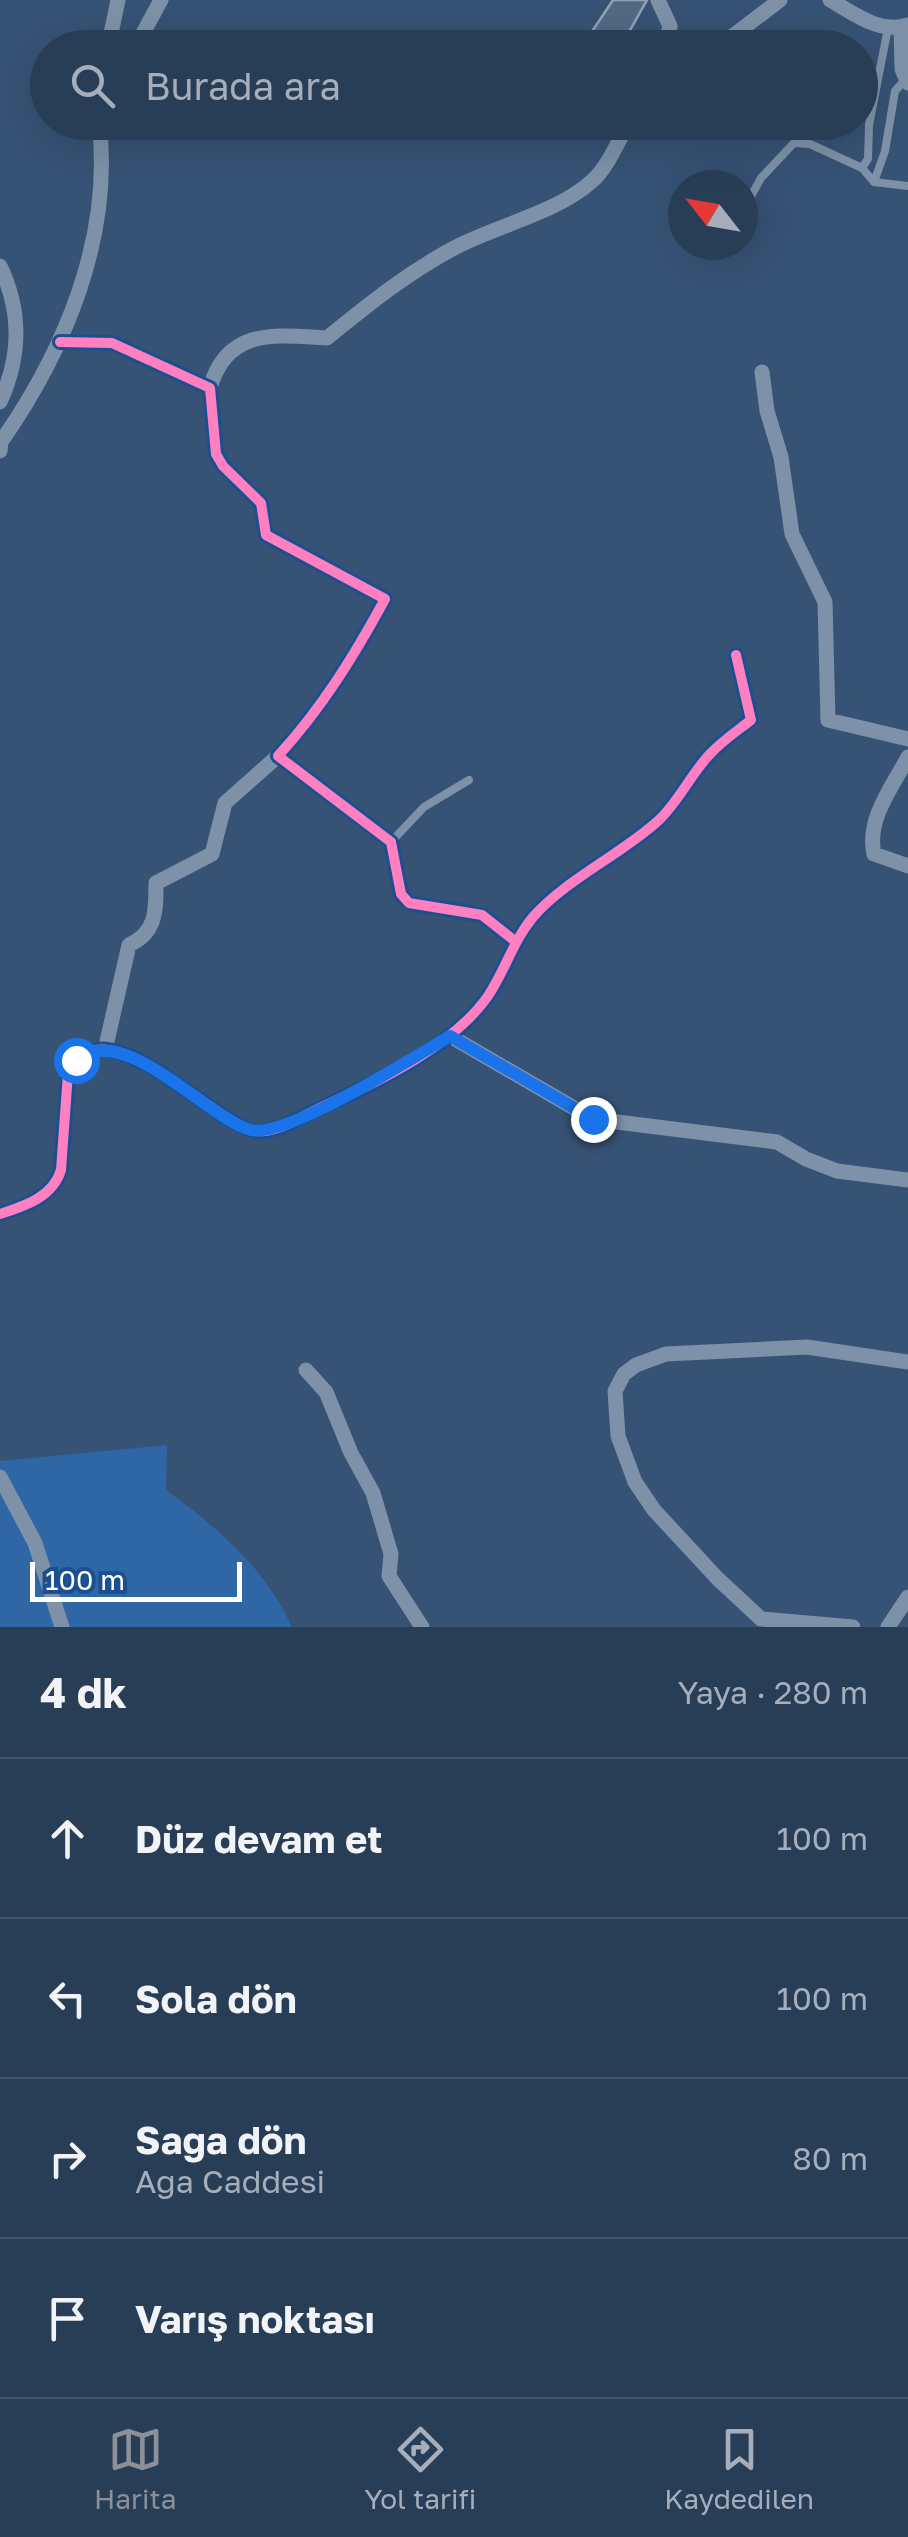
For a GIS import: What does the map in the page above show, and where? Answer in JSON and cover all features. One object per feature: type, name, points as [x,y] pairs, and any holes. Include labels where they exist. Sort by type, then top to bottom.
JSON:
[{"type":"street","points":[[112,30],[118,0]]},
{"type":"street","points":[[145,30],[161,0]]},
{"type":"street","points":[[741,30],[780,0]]},
{"type":"street","points":[[830,0],[872,24],[899,27],[906,82]]},
{"type":"street","points":[[664,5],[669,30]]},
{"type":"street","points":[[0,451],[60,342],[80,288],[96,226],[102,172],[100,140]]},
{"type":"street","points":[[105,1050],[129,946],[143,938],[155,918],[156,883],[212,854],[225,803],[278,756],[314,717],[384,599],[266,534],[261,503],[216,454],[210,388],[223,360],[247,341],[277,335],[327,338],[391,285],[424,264],[494,228],[570,199],[596,177],[618,140]]},
{"type":"street","points":[[0,266],[12,296],[17,328],[15,362],[0,402]]},
{"type":"street","points":[[60,342],[112,344],[210,388]]},
{"type":"street","points":[[762,372],[767,411],[781,457],[792,534],[826,602],[828,720],[908,738]]},
{"type":"street","points":[[0,1214],[39,1198],[56,1183],[61,1170],[68,1073],[82,1055],[105,1050],[156,1069],[242,1126],[262,1131],[351,1094],[450,1036],[487,996],[516,942],[546,904],[660,818],[711,753],[751,720],[736,656]]},
{"type":"street","points":[[278,756],[391,842],[401,894],[409,902],[482,914],[516,942]]},
{"type":"street","points":[[908,757],[877,816],[872,839],[874,854],[908,866]]},
{"type":"street","points":[[450,1036],[593,1119],[777,1142],[837,1171],[908,1180]]},
{"type":"street","points":[[853,1627],[761,1619],[717,1578],[654,1510],[635,1482],[618,1436],[615,1391],[624,1374],[636,1365],[666,1354],[807,1348],[908,1362]]},
{"type":"street","points":[[306,1370],[326,1392],[351,1453],[374,1493],[391,1554],[389,1576],[422,1627]]},
{"type":"street","points":[[0,1477],[35,1544],[62,1627]]},
{"type":"street","points":[[888,1627],[908,1596]]},
{"type":"lane","points":[[878,96],[899,27]]},
{"type":"lane","points":[[874,182],[895,90],[906,82]]},
{"type":"lane","points":[[862,168],[868,159],[869,140]]},
{"type":"lane","points":[[758,184],[794,143],[810,144],[862,168],[874,182],[908,186]]},
{"type":"lane","points":[[391,842],[424,807],[469,780]]},
{"type":"shaded area","points":[[167,1445],[166,1490],[204,1519],[254,1568],[292,1627],[0,1627],[0,1461]]},
{"type":"building","points":[[613,0],[647,0],[630,30],[593,30]]},
{"type":"cycle path","points":[[60,342],[112,343],[210,388],[216,454],[261,503],[266,535],[385,599],[336,681],[278,756],[391,842],[401,894],[409,903],[482,915],[516,942]]},
{"type":"cycle path","points":[[0,1214],[37,1199],[57,1179],[61,1170],[68,1073],[84,1054],[106,1050],[132,1057],[238,1124],[265,1131],[369,1085],[436,1046],[488,996],[533,917],[561,891],[659,820],[710,754],[751,720],[736,655]]},
{"type":"route","points":[[76,1060],[89,1052],[105,1050],[156,1069],[242,1126],[262,1131],[351,1094],[450,1036],[593,1119]]}]
